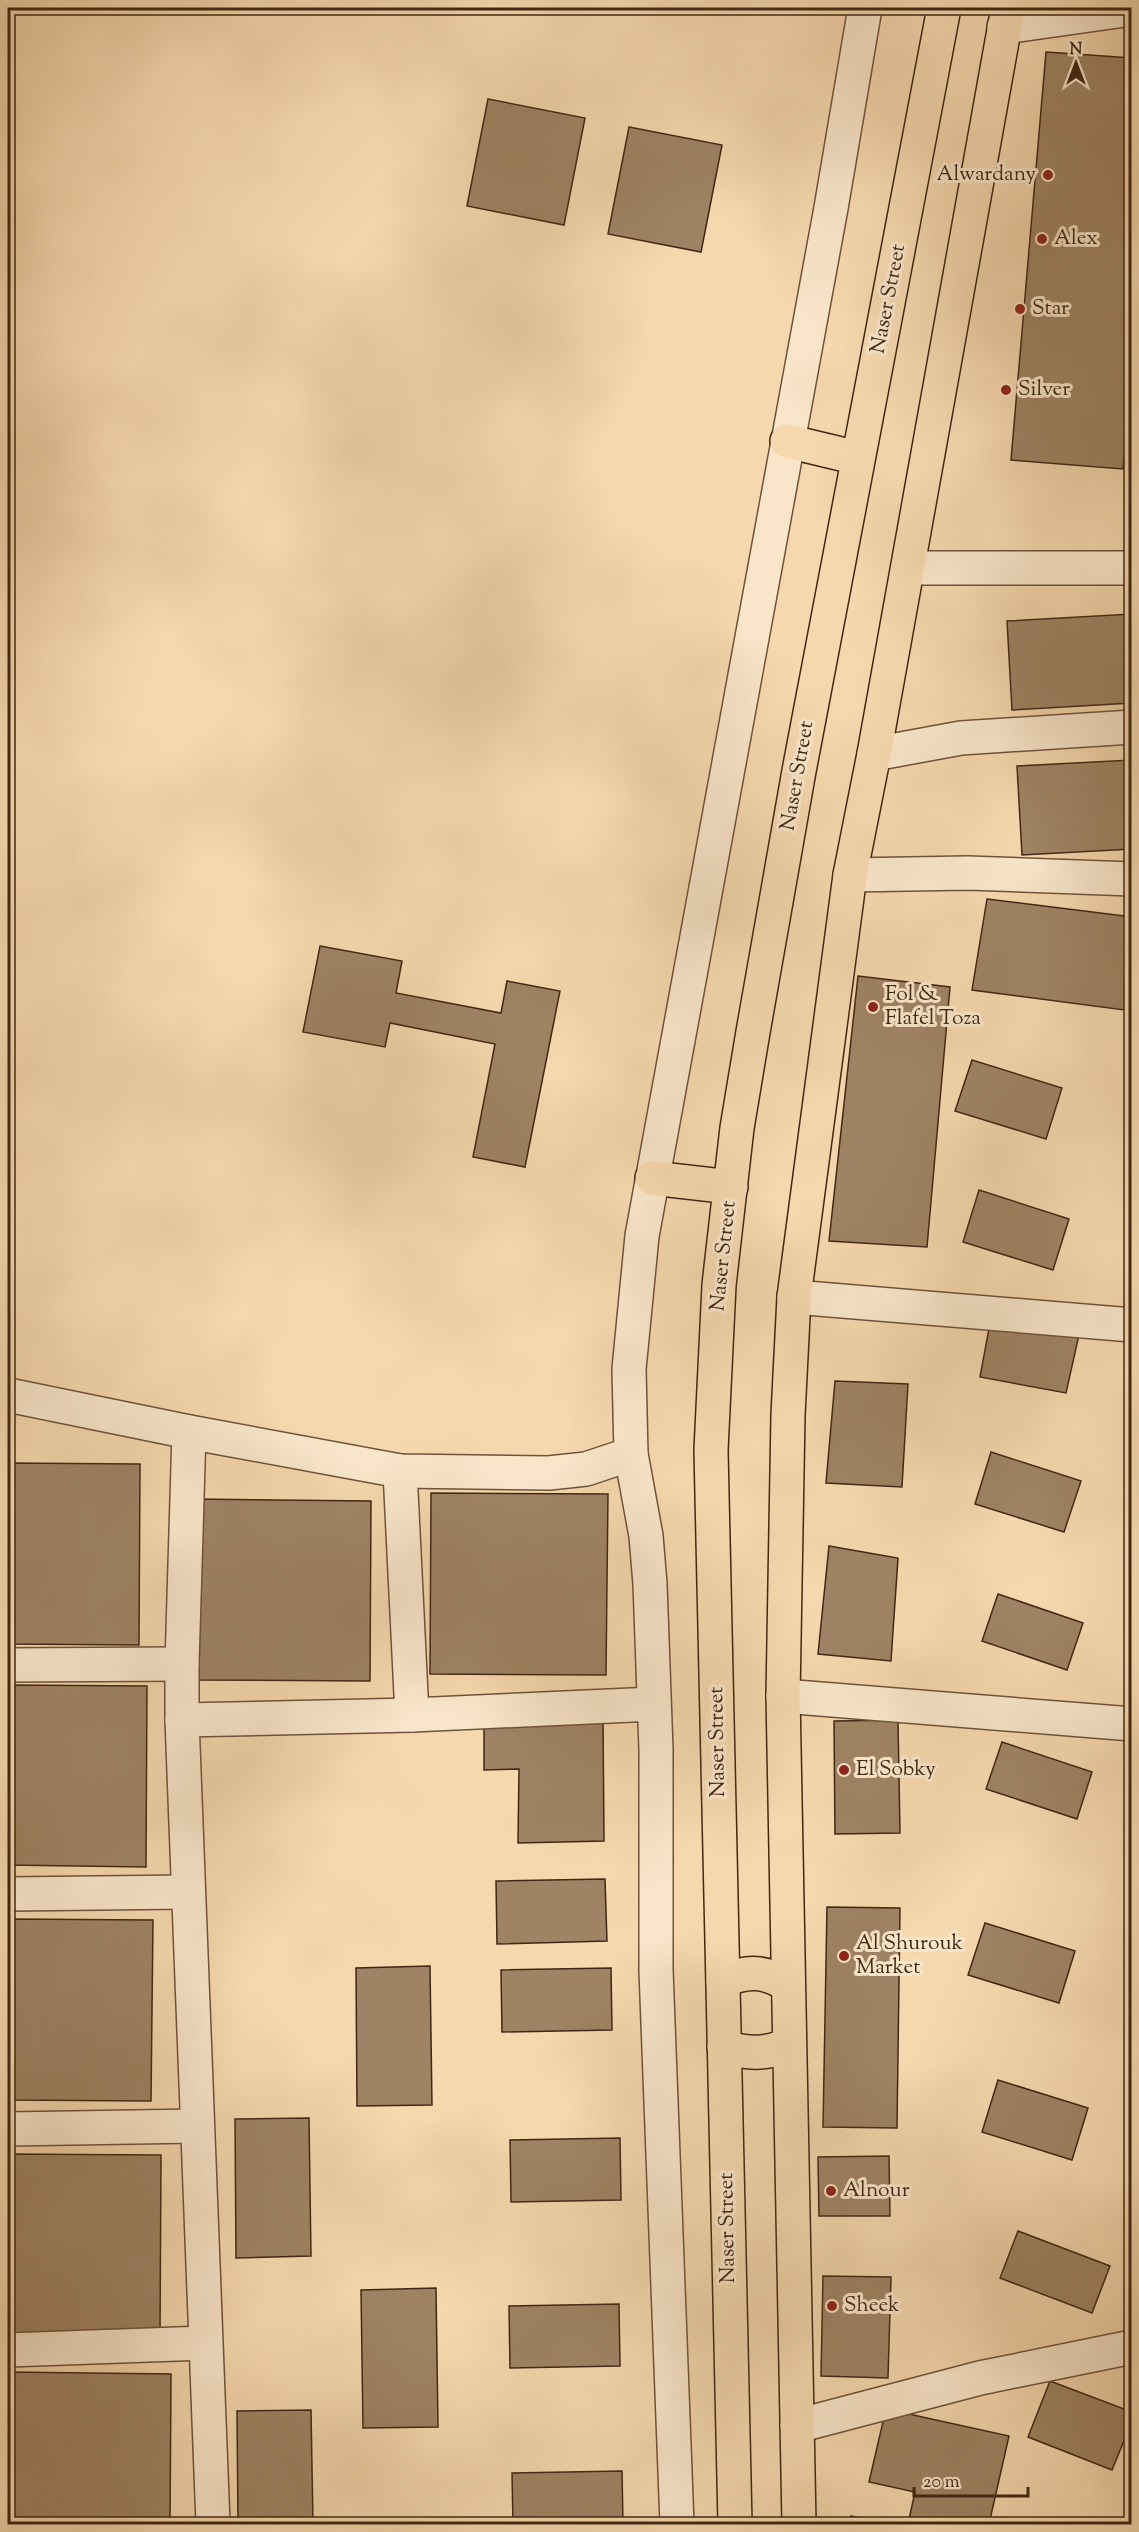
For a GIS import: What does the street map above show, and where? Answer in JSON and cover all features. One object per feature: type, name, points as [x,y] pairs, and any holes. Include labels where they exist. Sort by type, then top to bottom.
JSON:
[{"type":"main road","name":"Naser Street","points":[[735,2524],[711,1450],[719,1285],[730,1187],[754,1020],[858,458],[945,8]]},
{"type":"main road","points":[[800,2524],[783,1696],[788,1415],[794,1297],[850,875],[908,568],[1006,17]]},
{"type":"main road","points":[[788,441],[858,458]]},
{"type":"main road","points":[[652,1178],[730,1187]]},
{"type":"main road","points":[[723,1982],[739,1974],[756,1972],[773,1976],[788,1985]]},
{"type":"main road","points":[[724,2047],[757,2054],[774,2051],[789,2044]]},
{"type":"street","points":[[677,2524],[656,1970],[654,1704],[646,1536],[631,1454],[629,1369],[642,1236],[652,1178],[865,8]]},
{"type":"street","points":[[1006,17],[1131,9]]},
{"type":"street","points":[[908,568],[1131,568]]},
{"type":"street","points":[[874,754],[961,738],[1131,727]]},
{"type":"street","points":[[850,875],[968,873],[1131,879]]},
{"type":"street","points":[[794,1297],[1131,1325]]},
{"type":"street","points":[[8,1395],[189,1432],[400,1471],[549,1473],[586,1469],[631,1454]]},
{"type":"street","points":[[189,1432],[182,1720],[213,2524]]},
{"type":"street","points":[[400,1471],[412,1715]]},
{"type":"street","points":[[8,1665],[182,1664]]},
{"type":"street","points":[[783,1696],[1131,1724]]},
{"type":"street","points":[[182,1720],[412,1715],[654,1704]]},
{"type":"street","points":[[8,1894],[188,1892]]},
{"type":"street","points":[[8,2129],[197,2126]]},
{"type":"street","points":[[8,2350],[205,2343]]},
{"type":"street","points":[[797,2426],[980,2378],[1131,2347]]},
{"type":"building","points":[[1046,52],[1132,58],[1132,372],[1123,469],[1011,460]]},
{"type":"building","points":[[488,99],[585,118],[564,225],[467,206]]},
{"type":"building","points":[[629,127],[722,145],[701,252],[608,234]]},
{"type":"building","points":[[1132,614],[1132,703],[1012,710],[1007,621]]},
{"type":"building","points":[[1132,760],[1132,849],[1022,855],[1017,766]]},
{"type":"building","points":[[987,899],[1132,917],[1132,1011],[972,990]]},
{"type":"building","points":[[320,946],[402,961],[396,993],[501,1013],[507,981],[560,991],[525,1167],[473,1157],[495,1044],[390,1023],[385,1047],[303,1032]]},
{"type":"building","points":[[858,976],[950,987],[927,1247],[829,1241]]},
{"type":"building","points":[[972,1060],[1062,1088],[1046,1139],[955,1111]]},
{"type":"building","points":[[979,1190],[1069,1219],[1053,1270],[963,1242]]},
{"type":"building","points":[[990,1323],[1079,1335],[1066,1393],[980,1377]]},
{"type":"building","points":[[835,1381],[908,1384],[902,1487],[826,1483]]},
{"type":"building","points":[[991,1452],[1081,1481],[1064,1532],[975,1504]]},
{"type":"building","points":[[8,1463],[140,1464],[139,1645],[8,1644]]},
{"type":"building","points":[[431,1493],[608,1494],[606,1675],[430,1674]]},
{"type":"building","points":[[195,1499],[371,1501],[370,1681],[193,1680]]},
{"type":"building","points":[[829,1546],[898,1558],[891,1661],[818,1654]]},
{"type":"building","points":[[998,1594],[1083,1623],[1067,1670],[982,1641]]},
{"type":"building","points":[[8,1685],[147,1686],[146,1867],[8,1865]]},
{"type":"building","points":[[484,1715],[603,1715],[604,1841],[518,1843],[519,1769],[484,1770]]},
{"type":"building","points":[[898,1720],[900,1833],[835,1834],[834,1721]]},
{"type":"building","points":[[1002,1742],[1092,1772],[1077,1819],[986,1789]]},
{"type":"building","points":[[605,1879],[607,1941],[497,1944],[496,1881]]},
{"type":"building","points":[[827,1907],[900,1908],[897,2128],[823,2127]]},
{"type":"building","points":[[8,1919],[153,1920],[151,2101],[8,2100]]},
{"type":"building","points":[[985,1923],[1075,1951],[1059,2003],[968,1975]]},
{"type":"building","points":[[430,1966],[432,2105],[357,2106],[356,1968]]},
{"type":"building","points":[[611,1968],[612,2030],[502,2032],[501,1970]]},
{"type":"building","points":[[998,2080],[1088,2108],[1072,2160],[982,2132]]},
{"type":"building","points":[[309,2118],[311,2256],[236,2258],[235,2119]]},
{"type":"building","points":[[620,2138],[621,2200],[511,2202],[510,2140]]},
{"type":"building","points":[[8,2154],[161,2155],[160,2336],[8,2334]]},
{"type":"building","points":[[889,2156],[890,2216],[819,2216],[818,2157]]},
{"type":"building","points":[[1018,2231],[1110,2266],[1092,2313],[1000,2278]]},
{"type":"building","points":[[823,2276],[891,2277],[888,2378],[821,2376]]},
{"type":"building","points":[[436,2288],[438,2427],[363,2428],[361,2290]]},
{"type":"building","points":[[619,2304],[620,2366],[510,2368],[509,2306]]},
{"type":"building","points":[[8,2372],[171,2374],[170,2524],[8,2524]]},
{"type":"building","points":[[1050,2381],[1132,2412],[1132,2421],[1112,2470],[1028,2437]]},
{"type":"building","points":[[886,2409],[1009,2436],[989,2524],[908,2524],[915,2492],[869,2482]]},
{"type":"building","points":[[311,2410],[313,2524],[238,2524],[237,2411]]},
{"type":"building","points":[[622,2471],[623,2524],[513,2524],[512,2473]]},
{"type":"building","points":[[851,2516],[889,2524],[849,2524]]},
{"type":"place","name":"Alwardany","points":[[1048,175]]},
{"type":"place","name":"Alex","points":[[1042,239]]},
{"type":"place","name":"Star","points":[[1020,309]]},
{"type":"place","name":"Silver","points":[[1006,390]]},
{"type":"place","name":"Fol & Flafel Toza","points":[[873,1007]]},
{"type":"place","name":"El Sobky","points":[[844,1770]]},
{"type":"place","name":"Al Shurouk Market","points":[[844,1956]]},
{"type":"place","name":"Alnour","points":[[831,2191]]},
{"type":"place","name":"Sheek","points":[[832,2306]]}]
